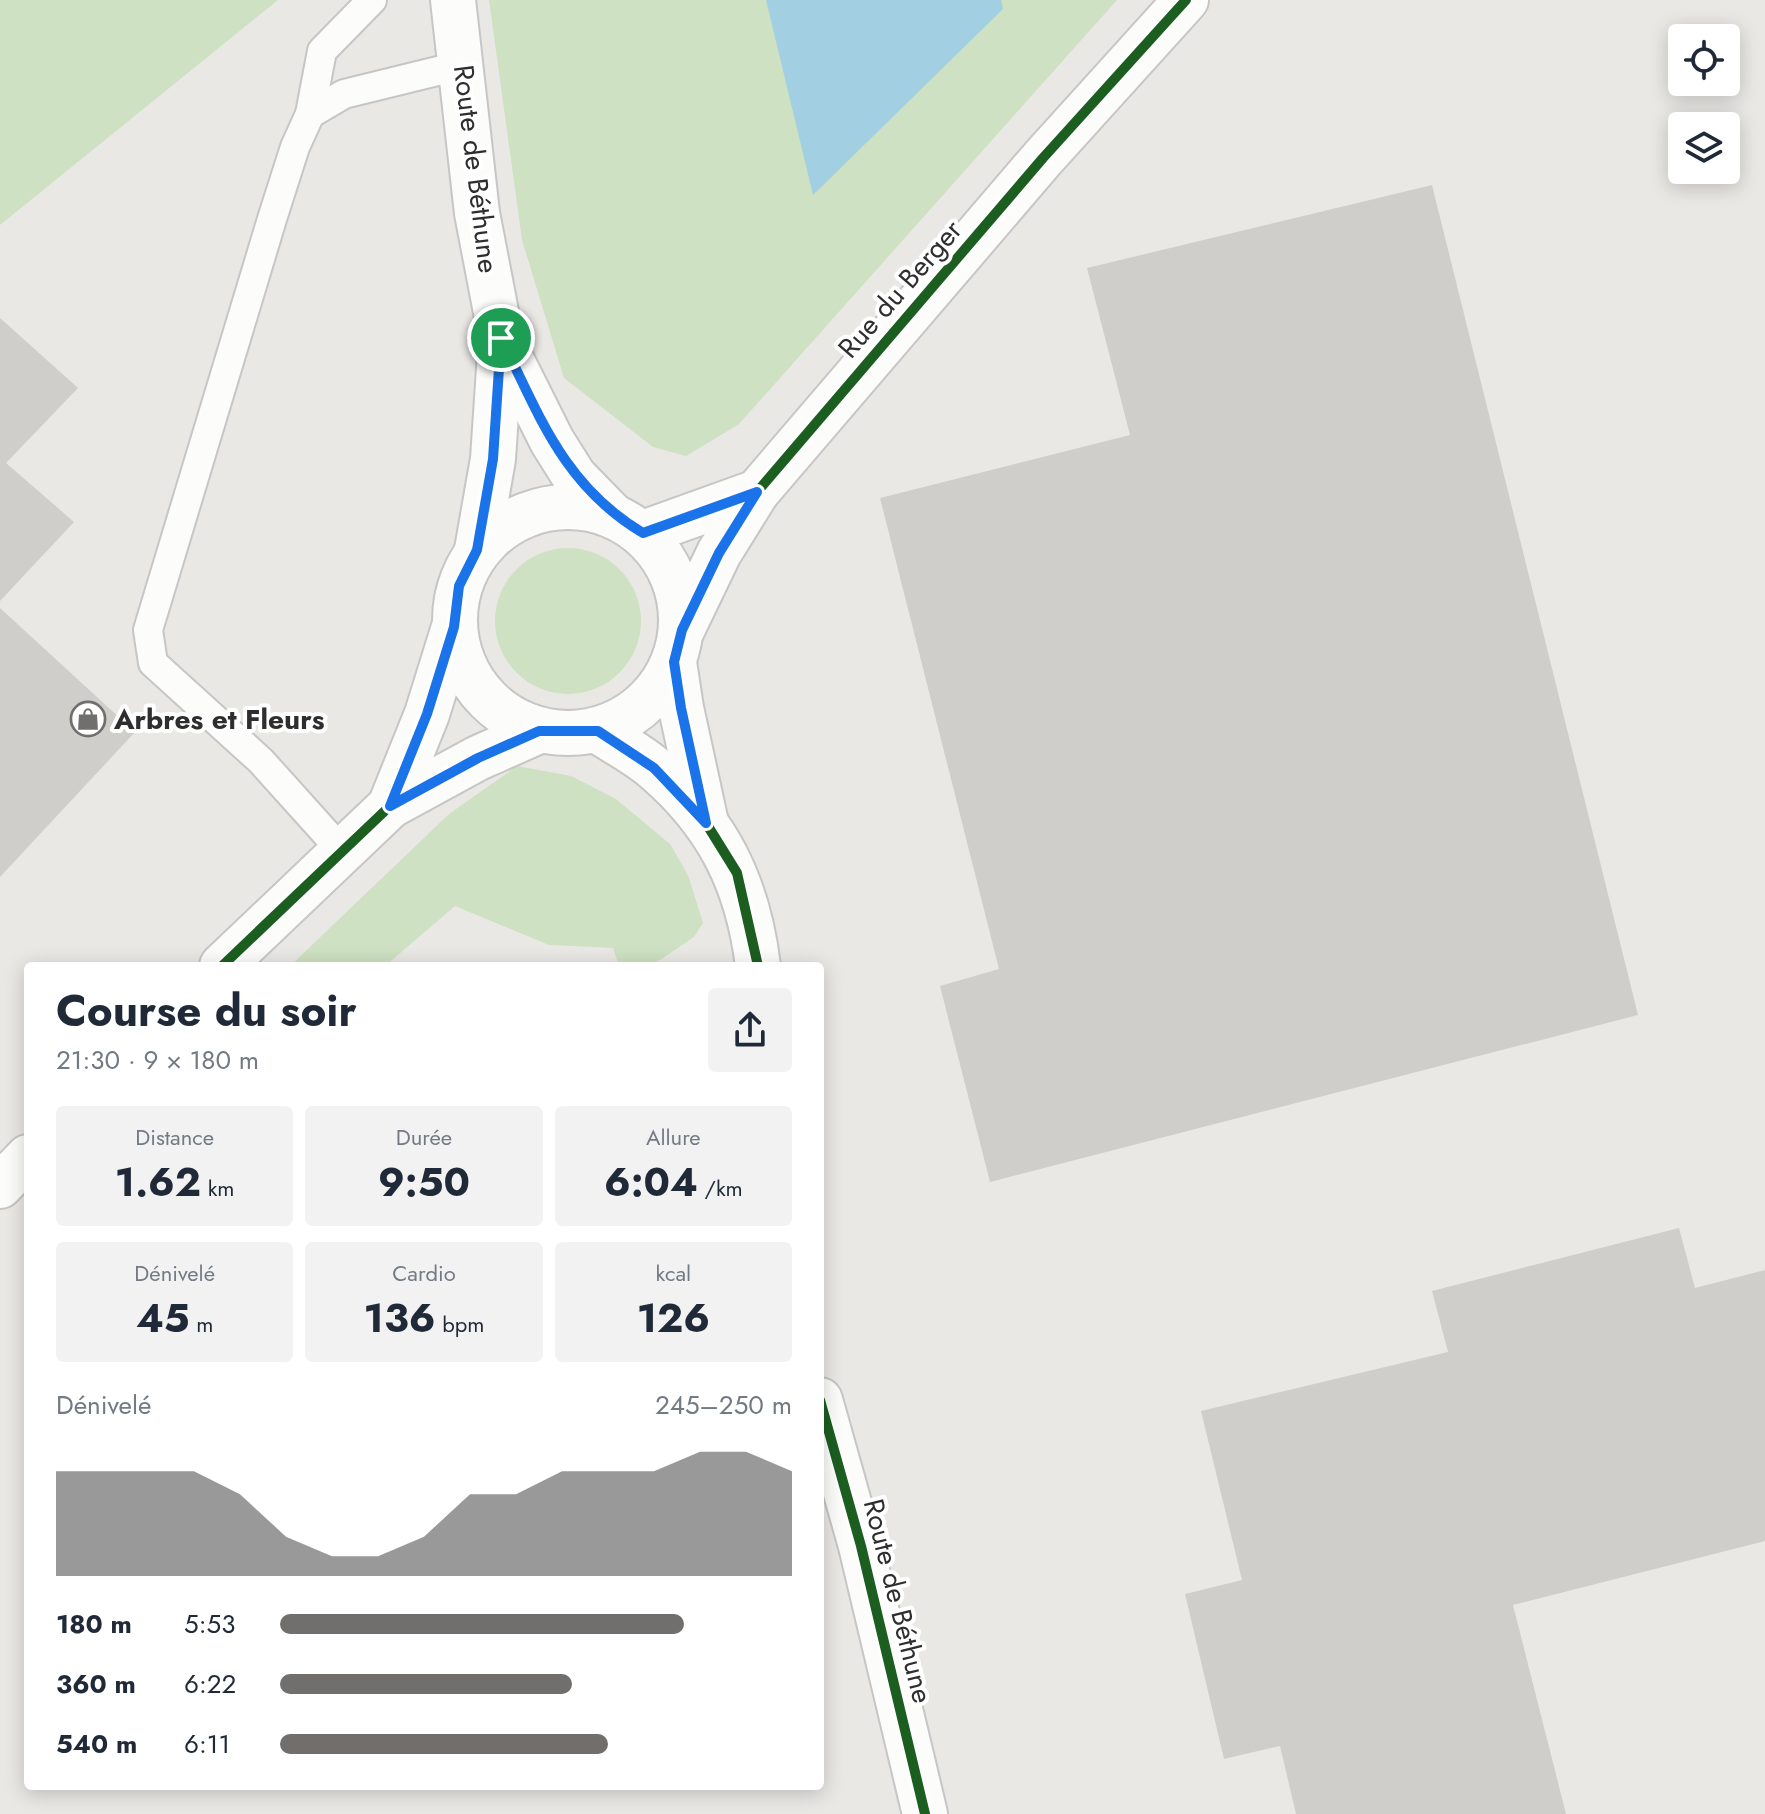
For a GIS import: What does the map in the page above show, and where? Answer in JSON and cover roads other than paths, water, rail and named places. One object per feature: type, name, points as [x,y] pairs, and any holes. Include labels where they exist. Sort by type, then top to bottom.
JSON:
[{"type":"main road","name":"Route de Béthune","points":[[453,0],[477,213],[501,338]]},
{"type":"main road","name":"Rue du Berger","points":[[678,646],[719,553],[757,492],[1043,158],[1186,0]]},
{"type":"main road","points":[[501,338],[552,441],[574,476],[666,561],[680,595],[678,646],[681,708],[706,823]]},
{"type":"main road","points":[[390,806],[427,714],[454,627],[459,586],[477,550],[493,459],[501,338]]},
{"type":"main road","points":[[477,550],[515,518],[563,506],[627,524],[757,492]]},
{"type":"main road","points":[[454,627],[462,662],[479,693],[497,710],[539,731]]},
{"type":"main road","points":[[226,962],[390,806],[478,758],[539,731],[598,731],[630,716],[657,693],[678,646]]},
{"type":"main road","points":[[598,731],[654,768],[706,823],[737,873],[757,962]]},
{"type":"main road","points":[[0,1186],[24,1161]]},
{"type":"main road","name":"Route de Béthune","points":[[824,1414],[861,1546],[925,1814]]},
{"type":"lane","points":[[342,851],[261,761],[153,663],[148,630],[272,219],[295,147],[310,114],[322,51],[372,0]]},
{"type":"lane","points":[[310,114],[344,94],[462,65]]},
{"type":"water","points":[[766,0],[1001,0],[1003,9],[813,195]]},
{"type":"place","name":"Arbres et Fleurs","points":[[88,719]]}]
